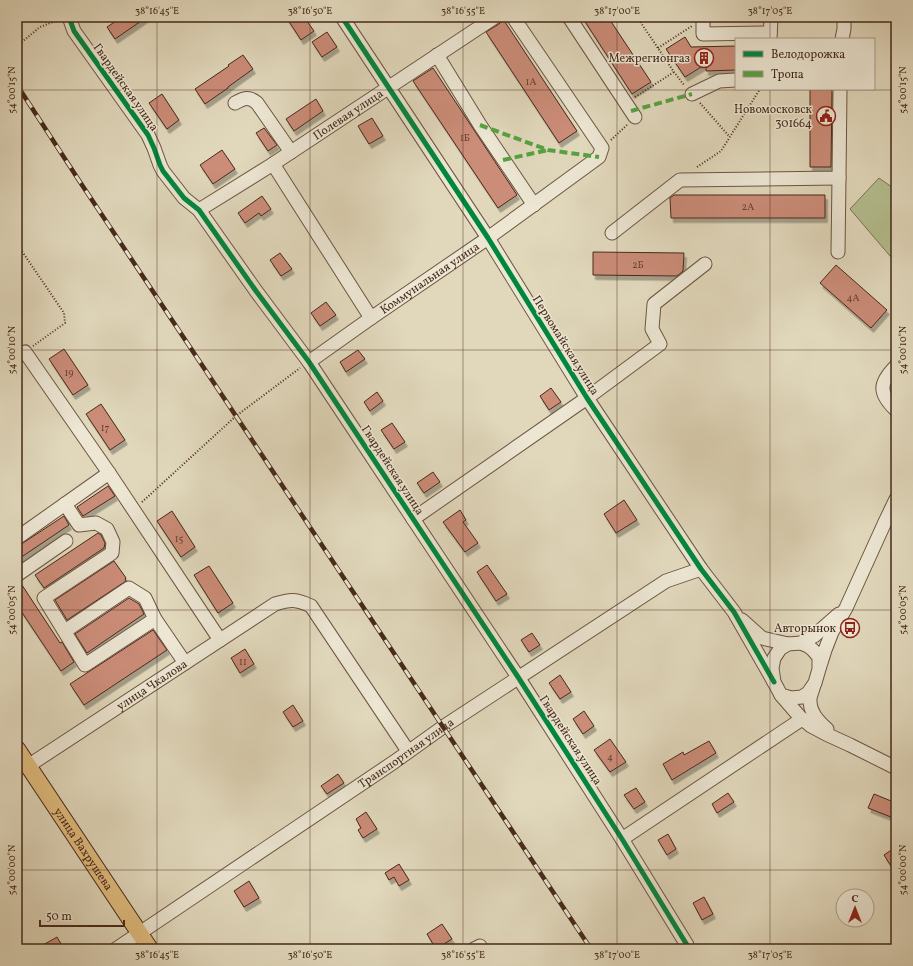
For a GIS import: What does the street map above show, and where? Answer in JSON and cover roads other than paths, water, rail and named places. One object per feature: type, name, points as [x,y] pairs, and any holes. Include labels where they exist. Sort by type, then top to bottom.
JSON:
[{"type":"main road","name":"улица Вахрушева","points":[[17,749],[150,949]]},
{"type":"street","name":"Первомайская улица","points":[[342,17],[488,238],[586,398],[701,569],[734,612],[774,682]]},
{"type":"street","name":"Полевая улица","points":[[199,210],[273,164],[495,17]]},
{"type":"street","name":"Коммунальная улица","points":[[309,362],[488,238],[599,157],[602,148],[514,17]]},
{"type":"street","points":[[569,17],[635,117]]},
{"type":"street","points":[[703,18],[703,34],[770,36],[771,17]]},
{"type":"street","points":[[842,38],[844,17]]},
{"type":"street","name":"Гвардейская улица","points":[[64,18],[148,135],[163,171],[184,198],[199,210],[256,291],[309,362],[518,677],[622,839],[687,945]]},
{"type":"street","points":[[437,55],[484,130],[534,204]]},
{"type":"street","points":[[692,94],[719,81],[735,80]]},
{"type":"street","points":[[838,252],[840,90]]},
{"type":"street","points":[[235,103],[246,98],[254,100],[291,152]]},
{"type":"street","points":[[273,164],[371,318]]},
{"type":"street","points":[[612,233],[680,180],[839,178]]},
{"type":"street","points":[[413,519],[586,398],[660,344],[652,329],[654,304],[705,264]]},
{"type":"street","points":[[21,354],[108,473],[220,640]]},
{"type":"street","points":[[896,366],[888,374],[883,384],[884,394],[896,410]]},
{"type":"street","points":[[17,538],[108,473]]},
{"type":"street","points":[[850,745],[831,732],[814,716],[810,698],[820,669],[824,650],[832,632],[846,608],[896,500]]},
{"type":"street","points":[[65,504],[79,525],[96,523],[107,529],[113,542],[112,553],[44,598],[85,665],[156,619]]},
{"type":"street","points":[[17,575],[66,540]]},
{"type":"street","name":"Транспортная улица","points":[[116,949],[518,677],[666,581],[701,569]]},
{"type":"street","points":[[64,631],[129,588],[145,598],[156,619],[185,663]]},
{"type":"street","name":"улица Чкалова","points":[[28,766],[275,604],[288,600],[301,601],[311,606],[408,751]]},
{"type":"street","points":[[846,608],[814,636],[780,649],[774,658],[772,668],[774,682],[789,705],[811,726],[896,768]]},
{"type":"street","points":[[734,612],[762,638],[808,646],[819,657],[820,669]]},
{"type":"street","points":[[781,694],[791,698],[802,697],[808,693],[815,684]]},
{"type":"street","points":[[622,839],[802,719]]},
{"type":"railway","points":[[17,85],[80,182],[591,949]]},
{"type":"place","name":"Межрегионгаз","points":[[704,58]]},
{"type":"place","name":"Новомосковск 301664","points":[[826,116]]},
{"type":"place","name":"Авторынок","points":[[850,628]]}]
